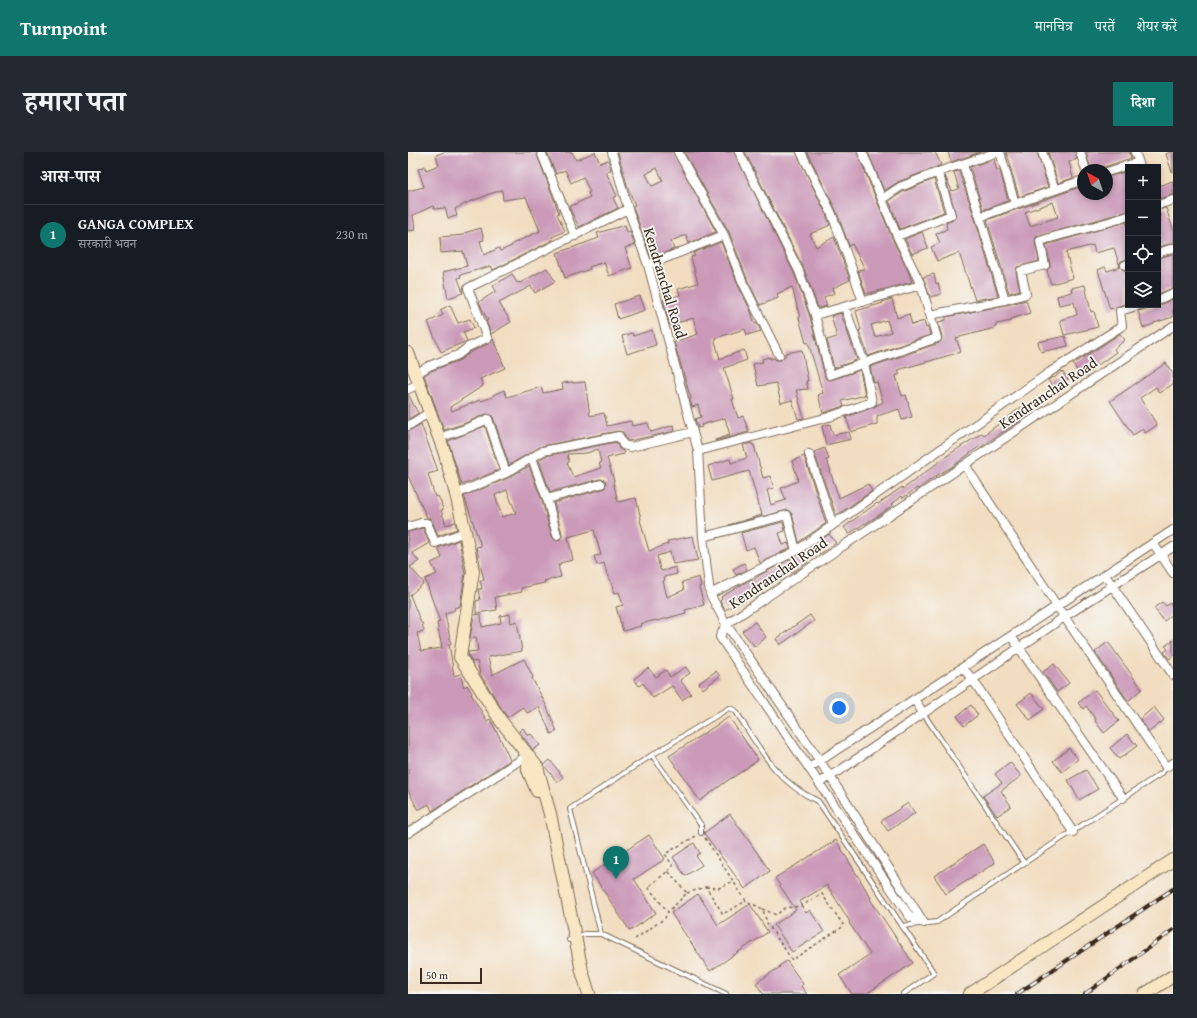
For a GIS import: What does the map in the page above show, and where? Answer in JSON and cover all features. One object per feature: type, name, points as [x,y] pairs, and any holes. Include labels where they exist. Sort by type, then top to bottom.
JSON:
[{"type":"main road","points":[[408,353],[415,382],[430,412],[456,494],[472,571],[460,657],[501,721],[537,767],[546,801],[572,939],[576,972],[583,994]]},
{"type":"main road","points":[[970,994],[1173,860]]},
{"type":"main road","points":[[572,939],[590,994]]},
{"type":"main road","points":[[1145,994],[1173,976]]},
{"type":"street","points":[[541,152],[575,236]]},
{"type":"street","name":"Kendranchal Road","points":[[612,152],[628,210],[648,265],[698,451],[703,537],[710,594],[726,624],[1173,326]]},
{"type":"street","points":[[678,152],[724,235],[743,283],[779,355]]},
{"type":"street","points":[[739,152],[800,271],[815,315],[830,375],[937,338],[921,285],[897,236],[862,152]]},
{"type":"street","points":[[801,152],[831,212],[852,266],[863,302]]},
{"type":"street","points":[[882,199],[900,187],[938,172],[999,152],[1014,204]]},
{"type":"street","points":[[1042,152],[1055,190]]},
{"type":"street","points":[[1080,152],[1084,164]]},
{"type":"street","points":[[1135,152],[1139,164]]},
{"type":"street","points":[[963,165],[1005,300]]},
{"type":"street","points":[[1113,170],[1125,168]]},
{"type":"street","points":[[897,236],[951,215],[938,172]]},
{"type":"street","points":[[980,217],[1077,182]]},
{"type":"street","points":[[1161,204],[1173,200]]},
{"type":"street","points":[[415,382],[429,366],[458,355],[468,347],[487,338],[468,288],[628,210]]},
{"type":"street","points":[[930,315],[1005,300],[1026,294],[1021,271],[1045,265],[1040,241],[1125,217]]},
{"type":"street","points":[[648,265],[724,235]]},
{"type":"street","points":[[1161,252],[1173,248]]},
{"type":"street","points":[[815,315],[921,285]]},
{"type":"street","points":[[1161,299],[1173,293]]},
{"type":"street","points":[[698,451],[828,418],[872,402],[864,363],[845,307]]},
{"type":"street","points":[[710,594],[796,551],[1050,372],[1122,326],[1120,311],[1130,308]]},
{"type":"street","points":[[408,426],[430,412]]},
{"type":"street","points":[[439,438],[488,419],[506,473]]},
{"type":"street","points":[[456,494],[506,473],[543,451],[619,436],[623,445],[631,447],[693,432]]},
{"type":"street","points":[[809,454],[834,525]]},
{"type":"street","points":[[532,458],[547,499],[557,536]]},
{"type":"street","points":[[965,465],[1056,606],[1170,765]]},
{"type":"street","points":[[547,499],[601,484]]},
{"type":"street","points":[[703,537],[787,515],[796,551]]},
{"type":"street","points":[[408,527],[421,523],[427,523],[435,543],[465,532]]},
{"type":"street","points":[[809,768],[1173,530]]},
{"type":"street","points":[[1153,543],[1173,572]]},
{"type":"street","points":[[819,783],[1064,617],[1173,547]]},
{"type":"street","points":[[1105,575],[1173,675]]},
{"type":"street","points":[[726,624],[830,776],[924,923]]},
{"type":"street","points":[[726,624],[720,637],[910,918],[924,923]]},
{"type":"street","points":[[1011,636],[1123,798]]},
{"type":"street","points":[[963,668],[973,680],[1073,832]]},
{"type":"street","points":[[914,699],[923,713]]},
{"type":"street","points":[[408,833],[528,755]]},
{"type":"lane","points":[[601,934],[570,809],[652,755],[729,708],[735,710],[769,764],[786,781],[805,795],[818,801],[934,973],[903,994]]},
{"type":"lane","points":[[923,713],[1024,863]]},
{"type":"lane","points":[[652,755],[701,825],[701,833]]},
{"type":"lane","points":[[902,926],[937,922],[1162,773],[1170,765]]},
{"type":"lane","points":[[572,939],[584,934],[601,934],[726,994]]},
{"type":"path","points":[[668,912],[648,887],[673,866],[665,854],[701,833],[708,841],[746,901],[776,915],[785,908],[801,906],[822,894],[844,926],[792,960],[767,923],[763,909]]},
{"type":"path","points":[[668,871],[687,893]]},
{"type":"path","points":[[635,939],[665,918],[668,912],[687,893],[706,887],[719,888],[733,881]]},
{"type":"path","points":[[706,887],[723,914],[746,901]]},
{"type":"building","points":[[444,152],[536,152],[559,213],[557,214],[565,231],[552,237],[553,240],[493,270],[491,266],[460,275],[461,277],[458,278],[463,293],[448,298],[443,272],[467,266],[463,251],[441,253],[440,237],[464,235],[464,233],[481,228],[484,240],[480,241],[484,255],[499,248],[500,251],[512,246],[512,244],[540,231],[526,197],[503,200],[502,190],[471,201],[455,209],[457,216],[448,218],[445,208],[434,209],[433,206],[413,215],[415,230],[408,231],[408,191],[424,187],[418,169],[425,166],[426,170],[439,165],[436,155]]},
{"type":"building","points":[[547,152],[572,152],[576,160],[595,152],[600,163],[608,160],[611,170],[606,172],[617,196],[613,198],[618,208],[579,227],[569,207],[590,197],[588,193],[590,192],[583,177],[571,183],[565,170],[556,174]]},
{"type":"building","points":[[673,152],[716,232],[689,243],[686,235],[671,241],[674,249],[651,258],[633,207],[635,205],[628,188],[618,153]],"holes":[[[657,168],[663,181],[652,186],[646,174]]]},
{"type":"building","points":[[684,152],[734,152],[794,273],[810,317],[826,379],[831,380],[860,370],[865,395],[842,401],[844,406],[823,413],[818,395],[823,393],[808,342],[806,343],[792,287],[777,294],[778,298],[760,305],[748,281],[729,232]]},
{"type":"building","points":[[745,152],[796,152],[830,225],[810,234],[816,247],[834,237],[850,280],[833,288],[835,293],[824,297],[827,306],[818,308],[804,269]]},
{"type":"building","points":[[807,152],[857,152],[892,238],[912,282],[866,294],[858,270],[865,269],[852,244],[849,246],[836,210]]},
{"type":"building","points":[[868,152],[935,152],[941,165],[898,182],[884,191]]},
{"type":"building","points":[[948,152],[981,152],[951,162]]},
{"type":"building","points":[[1006,152],[1037,152],[1048,187],[1019,197]]},
{"type":"building","points":[[1048,152],[1075,152],[1077,159],[1069,162],[1073,178],[1058,183]]},
{"type":"building","points":[[1086,152],[1129,152],[1131,158],[1113,164],[1089,164]]},
{"type":"building","points":[[1173,152],[1173,172],[1166,154]]},
{"type":"building","points":[[994,159],[997,171],[1000,170],[1008,201],[983,210],[970,167]]},
{"type":"building","points":[[959,171],[998,296],[975,300],[959,253],[937,261],[931,247],[940,243],[936,234],[947,229],[946,223],[953,220],[956,216],[945,176],[952,191],[959,189],[954,172]]},
{"type":"building","points":[[1125,172],[1125,212],[1036,237],[1035,242],[1039,261],[1017,267],[1016,272],[1020,290],[1009,293],[987,220],[1077,188],[1077,200],[1113,200],[1113,175]],"holes":[[[1053,202],[1058,217],[1030,226],[1025,212]]]},
{"type":"building","points":[[934,179],[944,212],[900,229],[889,201],[903,192]]},
{"type":"building","points":[[1173,181],[1173,195],[1161,198],[1161,185]]},
{"type":"building","points":[[1166,208],[1173,229],[1173,243],[1161,246],[1161,221],[1161,209]]},
{"type":"building","points":[[1125,222],[1125,260],[1121,261],[1120,264],[1122,269],[1125,270],[1125,304],[1110,309],[1098,270],[1105,267],[1107,271],[1120,267],[1114,248],[1095,253],[1093,245],[1066,252],[1073,278],[1051,284],[1047,270],[1050,267],[1050,264],[1046,245]]},
{"type":"building","points":[[625,225],[627,232],[630,231],[635,245],[625,248],[632,268],[609,276],[604,262],[565,278],[557,253],[599,238],[597,233]]},
{"type":"building","points":[[922,232],[928,248],[912,254],[905,239]]},
{"type":"building","points":[[721,242],[755,324],[757,323],[761,331],[747,335],[745,329],[715,338],[720,359],[744,350],[747,360],[724,368],[734,399],[732,399],[738,418],[743,416],[749,432],[715,441],[730,435],[725,418],[701,425],[702,427],[698,428],[695,419],[701,417],[698,405],[692,407],[674,342],[698,334],[693,318],[670,325],[663,300],[680,295],[678,289],[698,283],[691,257],[695,256],[693,253]]},
{"type":"building","points":[[1173,254],[1173,288],[1161,293],[1161,272],[1161,257]]},
{"type":"building","points":[[547,268],[555,281],[535,293],[531,286],[499,303],[511,322],[491,334],[486,321],[488,320],[479,302],[496,291],[493,286],[512,274],[517,283],[520,283]]},
{"type":"building","points":[[934,274],[936,284],[938,283],[941,294],[930,297],[923,277]]},
{"type":"building","points":[[1085,285],[1091,312],[1094,311],[1098,327],[1064,335],[1060,320],[1077,315],[1074,302],[1059,305],[1057,296],[1072,292],[1071,288]]},
{"type":"building","points":[[640,296],[645,310],[618,319],[614,304]]},
{"type":"building","points":[[892,299],[897,318],[909,314],[912,325],[924,321],[926,328],[928,327],[930,335],[868,356],[859,330],[861,330],[856,311],[883,303],[882,302]],"holes":[[[887,320],[891,332],[875,337],[871,325]]]},
{"type":"building","points":[[1173,299],[1173,317],[1143,328],[1138,311],[1149,308],[1161,308],[1161,305]]},
{"type":"building","points":[[1026,300],[1030,313],[1011,319],[1011,321],[996,324],[996,327],[991,329],[956,338],[961,352],[898,370],[900,374],[896,376],[902,396],[906,395],[912,417],[902,420],[899,409],[877,416],[877,424],[851,432],[846,417],[874,407],[883,402],[877,382],[874,383],[870,367],[939,343],[942,337],[938,322],[946,320],[946,317]]},
{"type":"building","points":[[450,305],[458,323],[470,319],[474,328],[463,332],[467,341],[441,352],[428,322],[443,315],[440,310]]},
{"type":"building","points":[[841,313],[857,360],[834,368],[827,340],[837,337],[831,316]]},
{"type":"building","points":[[652,330],[656,345],[627,354],[622,336],[632,333],[633,336]]},
{"type":"building","points":[[1120,334],[1125,340],[1114,349],[1116,352],[1098,365],[1097,363],[1080,375],[1073,364]]},
{"type":"building","points":[[1065,336],[1068,346],[1041,352],[1038,342]]},
{"type":"building","points":[[493,339],[505,368],[480,379],[483,386],[450,407],[452,411],[480,400],[493,397],[493,395],[504,390],[507,397],[541,387],[543,393],[563,389],[562,383],[585,382],[590,416],[604,413],[607,426],[631,421],[632,426],[648,423],[651,432],[674,425],[675,431],[629,441],[623,432],[618,431],[542,446],[509,465],[493,417],[491,415],[486,414],[444,430],[424,375],[460,360],[471,352],[490,343]]},
{"type":"building","points":[[802,350],[808,381],[806,381],[808,389],[796,390],[804,418],[798,419],[792,400],[781,403],[776,383],[758,386],[753,364],[763,362],[762,359],[770,357],[770,359],[774,358],[776,360],[781,360],[786,355],[785,353]]},
{"type":"building","points":[[1166,363],[1173,374],[1173,384],[1159,393],[1156,387],[1140,398],[1157,425],[1145,433],[1143,429],[1133,435],[1110,401]]},
{"type":"building","points":[[1062,371],[1068,379],[1055,389],[1048,380],[1053,377],[1054,378]]},
{"type":"building","points":[[408,394],[418,413],[408,419]]},
{"type":"building","points":[[1024,405],[1031,414],[981,447],[980,446],[918,489],[917,488],[903,498],[902,496],[882,513],[849,534],[844,527],[877,503],[878,504],[902,487],[903,489],[948,455],[982,433],[984,435]]},
{"type":"building","points":[[421,424],[438,471],[428,474],[435,497],[438,496],[441,502],[443,510],[441,510],[446,525],[455,522],[457,529],[438,536],[432,521],[430,518],[427,518],[408,476],[408,431]]},
{"type":"building","points":[[830,424],[833,435],[849,432],[851,439],[826,445],[822,426]]},
{"type":"building","points":[[485,426],[499,470],[462,485],[448,441]]},
{"type":"building","points":[[616,442],[619,449],[623,451],[624,454],[607,458],[614,481],[618,502],[636,498],[640,520],[649,551],[668,544],[668,541],[693,536],[698,560],[673,564],[670,552],[657,556],[660,570],[662,571],[676,567],[677,574],[664,577],[665,580],[663,581],[667,597],[684,590],[682,582],[699,577],[701,586],[699,587],[704,605],[685,610],[686,613],[640,624],[641,626],[623,631],[616,607],[623,605],[619,592],[614,593],[604,563],[597,565],[594,556],[601,555],[594,530],[568,537],[573,560],[560,563],[561,564],[558,565],[561,577],[544,581],[545,583],[521,588],[522,592],[495,597],[497,610],[476,613],[476,601],[480,600],[478,589],[482,589],[480,580],[484,580],[476,547],[481,546],[464,496],[508,478],[529,466],[542,501],[552,536],[555,540],[559,540],[562,537],[562,534],[554,503],[605,488],[605,480],[600,479],[550,492],[539,460],[545,456]],"holes":[[[598,449],[601,463],[599,464],[601,468],[573,477],[567,463],[569,462],[567,454],[587,453]],[[507,490],[516,513],[502,517],[495,495]]]},
{"type":"building","points":[[752,443],[752,445],[754,445],[763,478],[770,476],[774,488],[767,490],[771,505],[786,500],[781,488],[798,481],[792,461],[804,456],[826,523],[799,542],[792,514],[788,510],[729,525],[762,515],[749,471],[712,481],[708,466],[730,459],[731,463],[747,458],[743,445]]},
{"type":"building","points":[[825,448],[829,459],[826,460],[839,498],[868,484],[872,491],[836,515],[814,452]]},
{"type":"building","points":[[783,522],[785,531],[779,533],[783,545],[788,543],[790,548],[760,563],[754,547],[746,550],[741,533]]},
{"type":"building","points":[[423,528],[429,543],[412,553],[419,561],[410,567],[424,583],[410,595],[424,631],[417,633],[421,651],[442,648],[437,623],[440,622],[425,579],[437,574],[431,563],[442,558],[438,548],[459,540],[465,573],[460,606],[454,608],[455,610],[445,613],[451,644],[449,644],[454,676],[460,674],[464,687],[467,685],[487,721],[490,719],[510,760],[432,811],[429,804],[418,810],[408,790],[408,532]]},
{"type":"building","points":[[829,534],[836,543],[820,554],[814,545]]},
{"type":"building","points":[[802,553],[808,562],[792,573],[790,571],[751,597],[725,610],[720,601],[722,599],[721,597],[751,579],[752,581],[760,575]]},
{"type":"building","points":[[744,563],[747,570],[736,575],[733,569]]},
{"type":"building","points":[[1162,602],[1166,606],[1170,603],[1173,607],[1173,614],[1164,621],[1154,608]]},
{"type":"building","points":[[481,614],[482,627],[501,623],[500,616],[510,614],[511,623],[517,621],[522,651],[488,657],[492,675],[524,659],[557,731],[551,734],[539,707],[527,713],[523,707],[507,717],[480,674],[477,661],[472,662],[469,657],[468,652],[478,651],[476,637],[470,638],[474,615]]},
{"type":"building","points":[[810,615],[814,621],[780,645],[776,639]]},
{"type":"building","points":[[755,622],[766,637],[755,647],[742,631]]},
{"type":"building","points":[[1173,640],[1173,656],[1169,659],[1164,652],[1168,649],[1165,646]]},
{"type":"building","points":[[1108,642],[1142,689],[1128,701],[1095,652]]},
{"type":"building","points":[[1054,664],[1069,683],[1057,692],[1043,672]]},
{"type":"building","points":[[686,667],[690,673],[680,680],[691,694],[682,700],[672,686],[653,698],[643,683],[639,686],[634,679],[648,668],[656,677],[666,670],[670,677]]},
{"type":"building","points":[[716,671],[720,676],[703,689],[699,683]]},
{"type":"building","points":[[1095,690],[1119,721],[1104,733],[1086,706],[1083,709],[1078,703]]},
{"type":"building","points":[[1031,693],[1044,709],[1030,720],[1017,704]]},
{"type":"building","points":[[971,705],[978,715],[964,726],[957,716]]},
{"type":"building","points":[[1154,707],[1164,720],[1149,732],[1140,719]]},
{"type":"building","points":[[729,717],[758,760],[700,801],[669,756]]},
{"type":"building","points":[[523,728],[528,736],[531,734],[540,745],[533,750],[519,731]]},
{"type":"building","points":[[1127,734],[1137,746],[1119,759],[1110,748]]},
{"type":"building","points":[[1069,748],[1078,759],[1062,772],[1053,761]]},
{"type":"building","points":[[550,760],[563,777],[557,782],[544,765]]},
{"type":"building","points":[[1010,762],[1021,776],[1001,791],[1011,806],[997,816],[983,796],[1002,783],[995,774]]},
{"type":"building","points":[[1086,770],[1098,789],[1079,800],[1068,780]]},
{"type":"building","points":[[908,803],[915,813],[888,831],[881,821]]},
{"type":"building","points":[[730,814],[770,871],[745,889],[704,833]]},
{"type":"building","points":[[649,835],[665,859],[634,879],[656,913],[630,931],[592,873]]},
{"type":"building","points":[[836,840],[871,898],[870,899],[913,963],[866,994],[852,994],[839,975],[870,954],[849,923],[850,922],[827,885],[799,902],[806,913],[810,910],[824,932],[792,952],[774,925],[796,910],[775,878]]},
{"type":"building","points":[[694,843],[700,853],[696,856],[702,865],[685,876],[673,857]]},
{"type":"building","points":[[983,844],[995,863],[946,894],[934,876]]},
{"type":"building","points":[[698,894],[718,925],[750,904],[768,932],[710,971],[671,913]]},
{"type":"building","points":[[787,961],[803,984],[801,986],[807,994],[763,994],[756,983]]},
{"type":"railway","points":[[1017,994],[1173,889]]},
{"type":"railway","points":[[1085,994],[1173,930]]},
{"type":"place","name":"GANGA COMPLEX","points":[[616,879]]}]
